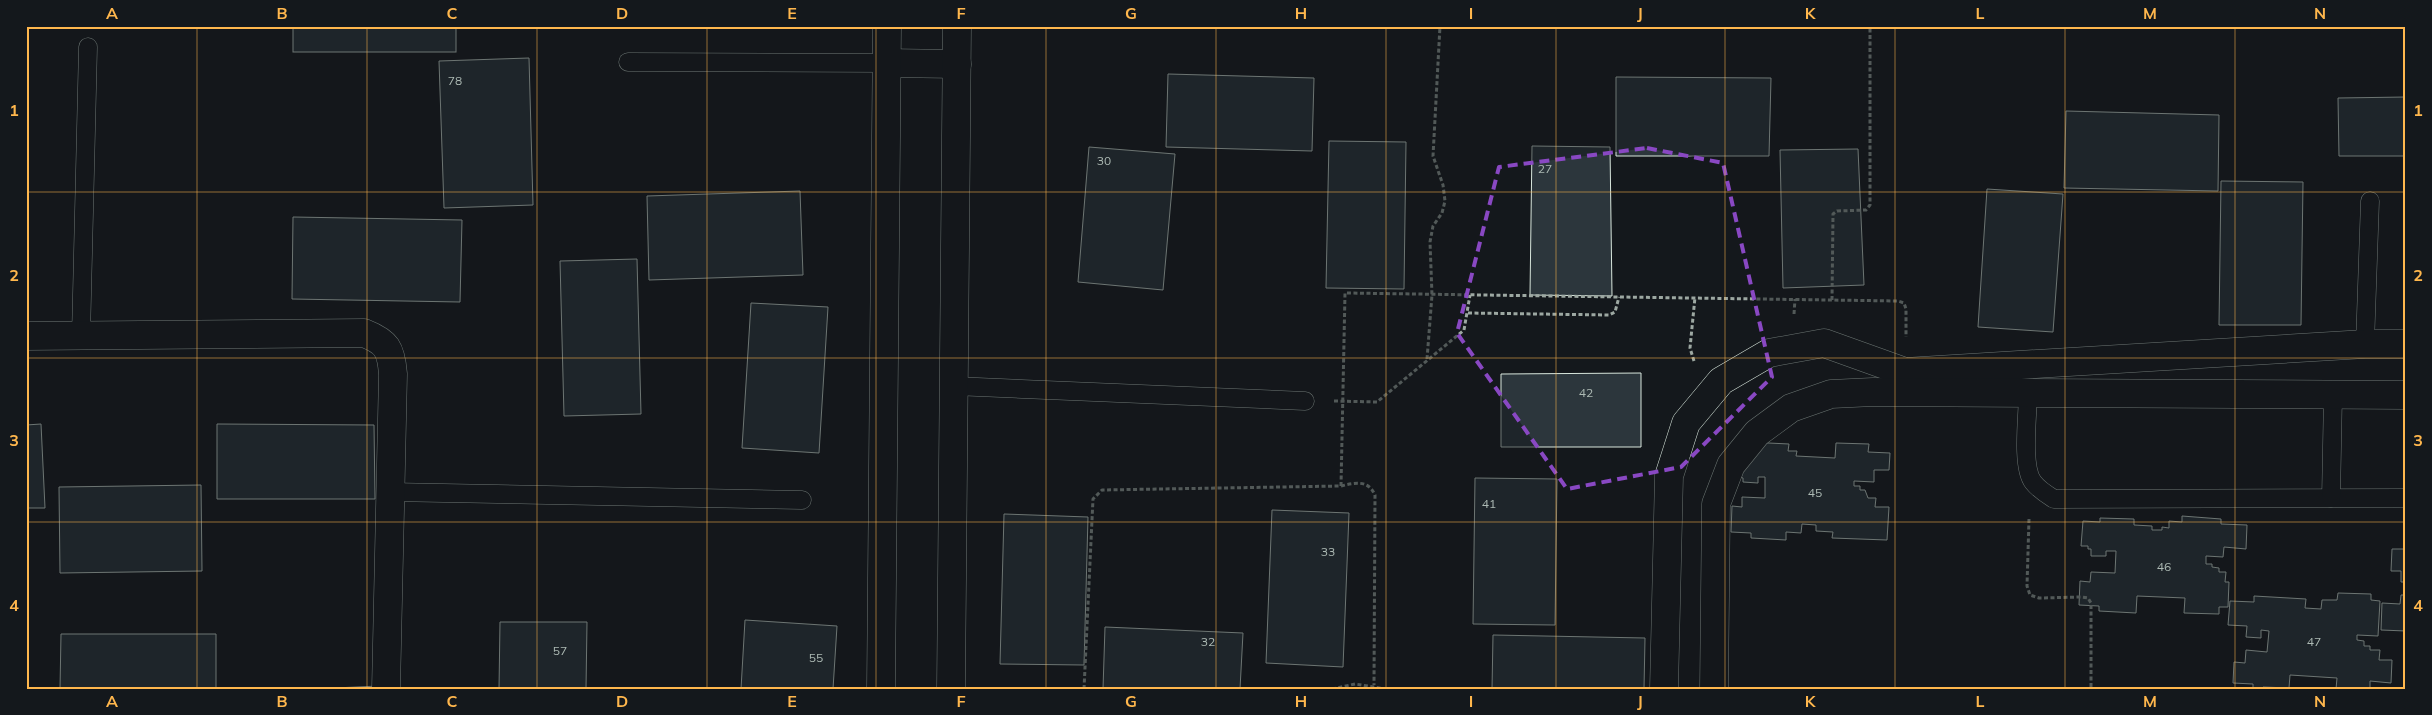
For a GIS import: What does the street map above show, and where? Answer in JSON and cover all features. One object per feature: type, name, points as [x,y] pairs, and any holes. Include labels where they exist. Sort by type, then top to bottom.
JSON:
[{"type":"street","points":[[881,689],[887,26]]},
{"type":"street","points":[[951,689],[956,26]]},
{"type":"street","points":[[887,63],[957,64]]},
{"type":"street","points":[[26,336],[364,333],[381,340],[392,355],[393,374],[386,689]]},
{"type":"street","points":[[1664,689],[1669,476],[1686,423],[1721,381],[1769,353],[1824,343],[1905,372],[2365,344],[2406,344]]},
{"type":"street","points":[[1714,689],[1716,504],[1731,465],[1757,433],[1791,408],[1831,394],[1873,392],[2406,395]]},
{"type":"lane","points":[[81,336],[88,47]]},
{"type":"lane","points":[[628,62],[887,63]]},
{"type":"lane","points":[[2365,344],[2370,201]]},
{"type":"lane","points":[[954,386],[1305,400]]},
{"type":"lane","points":[[2028,393],[2027,466],[2032,481],[2041,492],[2054,499],[2406,498]]},
{"type":"lane","points":[[2331,498],[2333,395]]},
{"type":"lane","points":[[390,492],[802,500]]},
{"type":"path","points":[[1428,359],[1432,295],[1430,242],[1433,226],[1442,213],[1445,201],[1443,185],[1432,156],[1440,26]]},
{"type":"path","points":[[1832,300],[1833,214],[1837,210],[1866,210],[1870,205],[1870,26]]},
{"type":"path","points":[[1341,486],[1341,401],[1345,293],[1898,301],[1904,303],[1906,308],[1905,372]]},
{"type":"path","points":[[1341,401],[1377,402],[1464,330],[1470,295]]},
{"type":"path","points":[[1468,313],[1609,315],[1615,312],[1619,297]]},
{"type":"path","points":[[1695,297],[1690,348],[1692,355],[1695,362],[1701,368],[1721,381]]},
{"type":"path","points":[[1084,689],[1094,499],[1102,490],[1341,486],[1360,482],[1372,489],[1375,495],[1374,685]]},
{"type":"path","points":[[2041,492],[2031,506],[2027,586],[2030,595],[2039,598],[2088,598],[2091,603],[2092,689]]},
{"type":"path","points":[[1332,689],[1355,684],[1374,685],[1386,689]]},
{"type":"highlighted area","points":[[1647,148],[1723,163],[1772,377],[1681,467],[1567,489],[1457,333],[1499,167]]},
{"type":"building","points":[[293,26],[456,26],[456,52],[293,52]]},
{"type":"building","points":[[529,58],[533,205],[444,208],[439,61]]},
{"type":"building","points":[[1168,74],[1314,78],[1312,151],[1166,147]]},
{"type":"building","points":[[1616,77],[1771,78],[1769,156],[1616,156]]},
{"type":"building","points":[[2406,97],[2406,156],[2339,156],[2338,98]]},
{"type":"building","points":[[2066,111],[2219,115],[2218,191],[2064,188]]},
{"type":"building","points":[[1329,141],[1406,142],[1404,289],[1326,288]]},
{"type":"building","points":[[1532,146],[1610,147],[1612,296],[1530,295]]},
{"type":"building","points":[[1089,147],[1175,154],[1163,290],[1078,282]]},
{"type":"building","points":[[1858,149],[1864,285],[1783,288],[1780,150]]},
{"type":"building","points":[[2221,181],[2303,182],[2301,325],[2219,325]]},
{"type":"building","points":[[1987,189],[2063,194],[2053,332],[1978,327]]},
{"type":"building","points":[[800,191],[803,275],[649,280],[647,196]]},
{"type":"building","points":[[293,217],[462,220],[460,302],[292,299]]},
{"type":"building","points":[[637,259],[641,414],[564,416],[560,261]]},
{"type":"building","points":[[751,303],[828,307],[819,453],[742,448]]},
{"type":"building","points":[[1641,373],[1641,447],[1501,447],[1501,374]]},
{"type":"building","points":[[41,424],[45,508],[26,508],[26,425]]},
{"type":"building","points":[[217,424],[374,425],[375,499],[217,499]]},
{"type":"building","points":[[1748,442],[1789,444],[1788,451],[1797,451],[1796,456],[1835,458],[1836,443],[1869,444],[1868,452],[1890,453],[1889,470],[1874,470],[1874,482],[1854,481],[1854,486],[1860,486],[1860,490],[1865,490],[1868,498],[1876,498],[1875,507],[1889,507],[1887,540],[1832,538],[1833,532],[1816,531],[1816,525],[1802,524],[1801,533],[1786,532],[1786,540],[1751,538],[1751,533],[1731,532],[1732,506],[1742,507],[1742,497],[1765,498],[1765,477],[1758,477],[1758,483],[1743,482],[1743,478],[1740,477]]},
{"type":"building","points":[[1475,478],[1557,479],[1555,625],[1473,624]]},
{"type":"building","points":[[201,485],[202,571],[60,573],[59,487]]},
{"type":"building","points":[[1272,510],[1349,513],[1343,667],[1266,663]]},
{"type":"building","points":[[1004,514],[1088,517],[1084,665],[1000,664]]},
{"type":"building","points":[[2182,516],[2221,519],[2221,524],[2247,525],[2246,549],[2224,547],[2223,557],[2206,556],[2206,564],[2212,564],[2212,567],[2219,568],[2219,572],[2226,572],[2225,582],[2229,582],[2228,607],[2219,607],[2219,614],[2184,613],[2185,598],[2137,596],[2136,613],[2099,611],[2099,606],[2079,605],[2080,581],[2090,582],[2091,572],[2115,573],[2116,551],[2106,551],[2106,556],[2091,556],[2091,549],[2088,549],[2088,546],[2081,546],[2083,521],[2100,522],[2100,518],[2134,519],[2134,525],[2152,526],[2152,530],[2162,530],[2162,527],[2169,528],[2169,521],[2182,522]]},
{"type":"building","points":[[2392,549],[2406,549],[2406,582],[2401,582],[2401,571],[2391,571]]},
{"type":"building","points":[[2338,593],[2371,594],[2371,600],[2380,601],[2378,636],[2357,635],[2357,640],[2364,641],[2364,646],[2370,646],[2370,650],[2380,650],[2379,660],[2392,660],[2391,683],[2370,681],[2370,689],[2336,689],[2337,678],[2290,675],[2289,688],[2263,687],[2263,689],[2253,689],[2253,684],[2233,683],[2234,662],[2245,663],[2246,650],[2267,652],[2269,631],[2261,630],[2261,638],[2246,637],[2247,626],[2228,625],[2230,601],[2254,602],[2254,596],[2306,599],[2305,608],[2321,609],[2322,600],[2337,600]]},
{"type":"building","points":[[2401,595],[2406,595],[2406,631],[2381,630],[2382,603],[2400,604]]},
{"type":"building","points":[[745,620],[837,626],[833,689],[741,689]]},
{"type":"building","points":[[500,622],[587,622],[586,689],[499,689]]},
{"type":"building","points":[[1105,627],[1243,633],[1240,689],[1103,689]]},
{"type":"building","points":[[61,634],[216,634],[216,689],[60,689]]},
{"type":"building","points":[[1493,635],[1645,638],[1644,689],[1492,689]]},
{"type":"building","points":[[379,686],[379,689],[312,689]]}]
